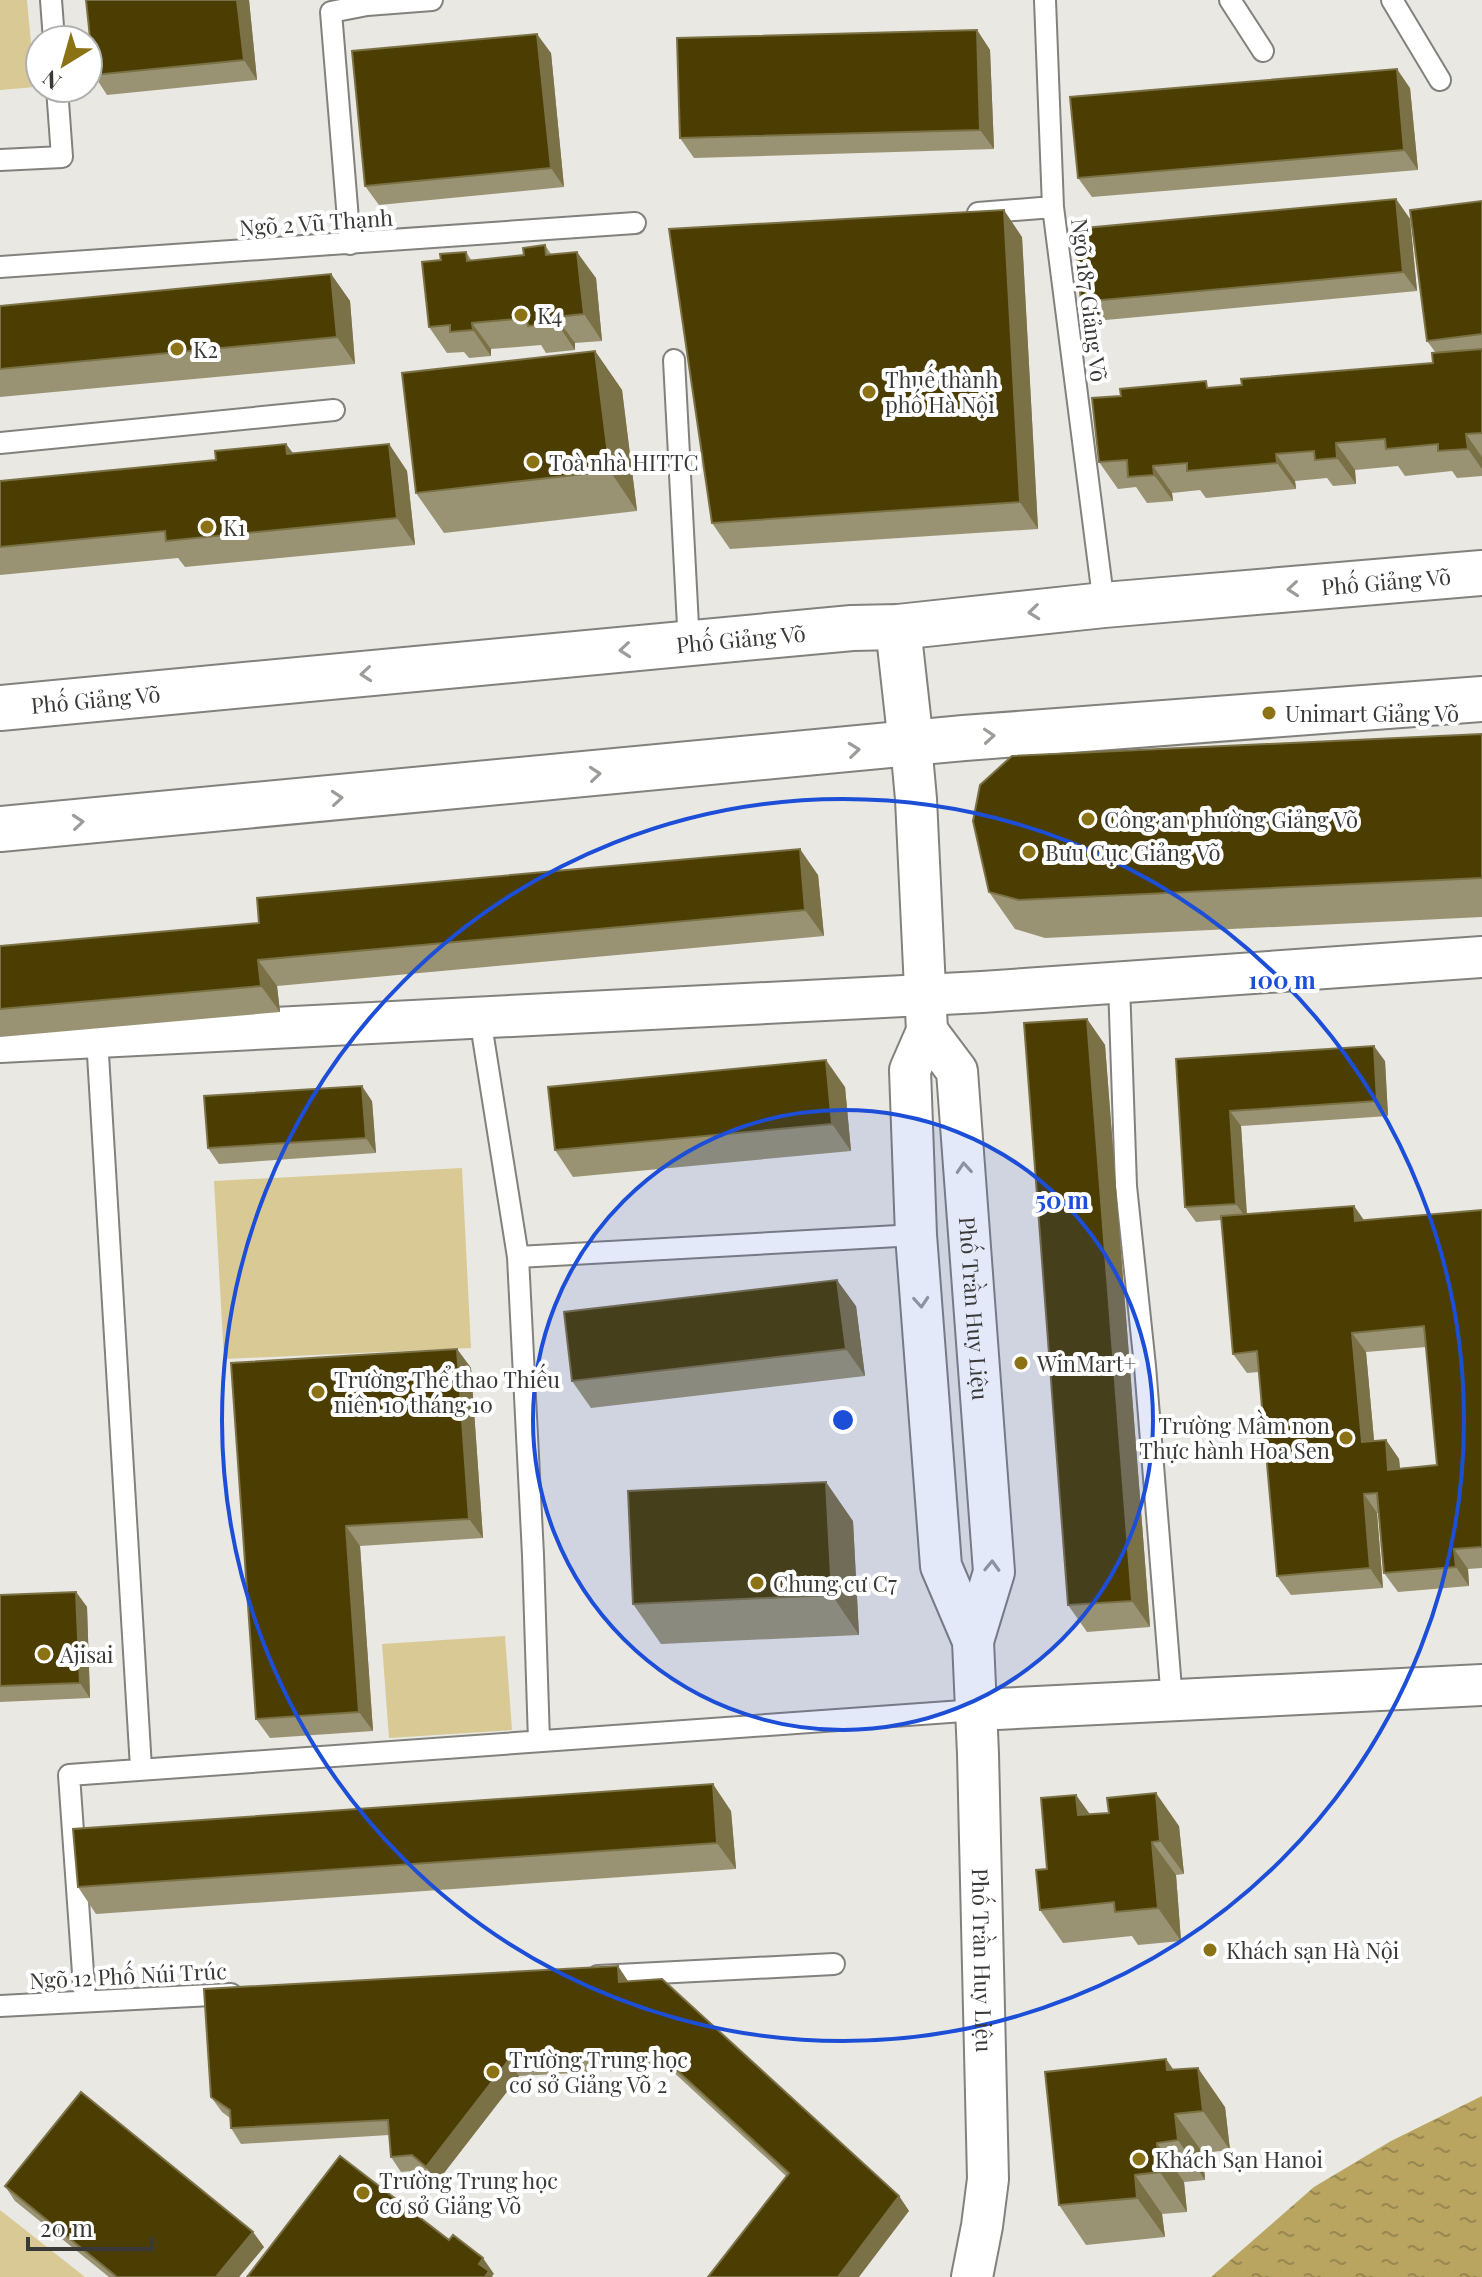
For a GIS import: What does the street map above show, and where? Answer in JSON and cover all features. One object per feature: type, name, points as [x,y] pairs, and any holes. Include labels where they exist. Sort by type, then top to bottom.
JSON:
[{"type":"main road","name":"Phố Giảng Võ","points":[[0,708],[852,628],[898,627],[1104,605],[1482,573]]},
{"type":"main road","points":[[898,627],[911,744]]},
{"type":"main road","points":[[0,829],[911,744],[1482,699]]},
{"type":"street","name":"Phố Trần Huy Liệu","points":[[911,744],[926,1013],[910,1070],[916,1235],[941,1566],[973,1641],[977,1710],[988,2179],[972,2277]]},
{"type":"street","points":[[0,1042],[480,1018],[926,1013],[1119,984],[1482,957]]},
{"type":"street","name":"Phố Trần Huy Liệu","points":[[926,1013],[957,1071],[994,1572],[973,1641]]},
{"type":"street","points":[[977,1710],[1482,1685]]},
{"type":"lane","points":[[51,0],[53,24]]},
{"type":"lane","points":[[350,244],[331,12],[366,2],[432,0]]},
{"type":"lane","name":"Ngõ 187 Giảng Võ","points":[[1045,0],[1053,207],[1104,605]]},
{"type":"lane","points":[[1230,0],[1263,51]]},
{"type":"lane","points":[[1392,0],[1440,80]]},
{"type":"lane","points":[[0,160],[62,157],[58,104]]},
{"type":"lane","points":[[961,215],[1053,207]]},
{"type":"lane","name":"Ngõ 2 Vũ Thạnh","points":[[0,267],[635,223]]},
{"type":"lane","points":[[674,360],[689,645]]},
{"type":"lane","points":[[0,443],[334,410]]},
{"type":"lane","points":[[1119,984],[1126,1186],[1145,1366],[1172,1701]]},
{"type":"lane","points":[[480,1018],[518,1257],[539,1741]]},
{"type":"lane","points":[[97,1038],[141,1768]]},
{"type":"lane","points":[[518,1257],[916,1235]]},
{"type":"lane","points":[[85,2001],[69,1775],[977,1710]]},
{"type":"lane","points":[[579,1977],[834,1964]]},
{"type":"lane","name":"Ngõ 12 Phố Núi Trúc","points":[[0,2006],[244,1993]]},
{"type":"shaded area","points":[[0,0],[27,0],[29,24],[24,24],[24,88],[0,90]]},
{"type":"shaded area","points":[[462,1168],[471,1348],[224,1359],[214,1181]]},
{"type":"shaded area","points":[[505,1636],[512,1730],[389,1738],[382,1644]]},
{"type":"shaded area","points":[[0,2210],[85,2277],[0,2277]]},
{"type":"water","points":[[1482,2096],[1482,2277],[1211,2277],[1314,2187],[1391,2141]]},
{"type":"building","points":[[86,0],[237,0],[244,60],[104,74],[104,24],[89,24]]},
{"type":"building","points":[[977,30],[980,130],[680,138],[677,38]]},
{"type":"building","points":[[537,34],[551,168],[365,186],[352,51]]},
{"type":"building","points":[[1397,69],[1404,150],[1078,178],[1070,97]]},
{"type":"building","points":[[1396,199],[1403,272],[1081,302],[1074,229]]},
{"type":"building","points":[[1482,201],[1482,334],[1427,341],[1410,210]]},
{"type":"building","name":"Thuế thành phố Hà Nội","points":[[1004,210],[1020,502],[712,523],[669,229]]},
{"type":"building","points":[[545,245],[546,255],[577,252],[584,314],[556,317],[557,323],[528,326],[527,318],[472,323],[473,330],[450,332],[450,325],[429,327],[422,262],[441,260],[440,254],[466,252],[467,261],[524,255],[523,248]]},
{"type":"building","points":[[331,274],[337,337],[0,369],[0,306]]},
{"type":"building","points":[[1482,349],[1482,433],[1466,434],[1468,449],[1438,451],[1438,444],[1386,449],[1385,439],[1336,443],[1337,458],[1315,460],[1314,451],[1276,454],[1277,463],[1187,471],[1187,463],[1153,466],[1154,475],[1128,477],[1127,460],[1099,462],[1092,398],[1121,396],[1120,389],[1206,381],[1207,388],[1242,385],[1241,379],[1433,363],[1432,353]]},
{"type":"building","points":[[595,351],[610,471],[416,493],[402,373]]},
{"type":"building","points":[[286,444],[287,454],[389,444],[397,518],[166,541],[165,531],[0,547],[0,481],[216,460],[215,451]]},
{"type":"building","points":[[1482,734],[1482,878],[1019,900],[989,892],[973,821],[980,785],[1012,756]]},
{"type":"building","points":[[800,849],[805,910],[258,960],[261,986],[0,1009],[0,946],[259,923],[257,898]]},
{"type":"building","points":[[1087,1019],[1132,1601],[1068,1605],[1024,1023]]},
{"type":"building","points":[[1374,1046],[1377,1101],[1230,1111],[1236,1204],[1185,1207],[1176,1059]]},
{"type":"building","points":[[826,1060],[832,1124],[555,1150],[548,1087]]},
{"type":"building","points":[[362,1086],[366,1138],[208,1148],[204,1096]]},
{"type":"building","points":[[1354,1206],[1355,1221],[1482,1210],[1482,1547],[1454,1549],[1456,1567],[1384,1573],[1377,1493],[1364,1494],[1370,1568],[1277,1576],[1257,1351],[1233,1354],[1221,1216]],"holes":[[[1424,1326],[1437,1465],[1388,1470],[1386,1440],[1362,1442],[1352,1333]]]},
{"type":"building","points":[[837,1280],[846,1349],[572,1381],[564,1312]]},
{"type":"building","points":[[457,1349],[469,1519],[346,1526],[359,1712],[256,1719],[231,1363]]},
{"type":"building","points":[[826,1482],[832,1595],[633,1604],[628,1491]]},
{"type":"building","name":"Ajisai","points":[[76,1592],[80,1683],[0,1686],[0,1595]]},
{"type":"building","points":[[713,1784],[717,1843],[78,1887],[73,1829]]},
{"type":"building","points":[[1156,1793],[1160,1841],[1152,1842],[1158,1908],[1115,1912],[1114,1902],[1040,1910],[1036,1870],[1047,1869],[1041,1798],[1076,1795],[1078,1815],[1109,1813],[1107,1798]]},
{"type":"building","points":[[618,1966],[619,1982],[662,1979],[899,2196],[838,2277],[708,2277],[789,2173],[658,2053],[508,2061],[426,2167],[412,2155],[391,2157],[388,2120],[231,2128],[230,2110],[211,2097],[204,1989]]},
{"type":"building","points":[[1166,2059],[1167,2070],[1198,2068],[1203,2111],[1175,2114],[1178,2140],[1157,2143],[1160,2172],[1135,2175],[1137,2198],[1059,2205],[1045,2072]]},
{"type":"building","points":[[81,2092],[253,2232],[216,2277],[117,2277],[5,2186]]},
{"type":"building","name":"Trường Trung học cơ sở Giảng Võ","points":[[340,2156],[449,2240],[453,2235],[483,2258],[479,2264],[489,2271],[485,2277],[247,2277]]},
{"type":"place","name":"K4","points":[[521,315]]},
{"type":"place","name":"K2","points":[[177,349]]},
{"type":"place","name":"Thuế thành phố Hà Nội","points":[[869,392]]},
{"type":"place","name":"Toà nhà HITTC","points":[[533,462]]},
{"type":"place","name":"K1","points":[[207,527]]},
{"type":"place","name":"Unimart Giảng Võ","points":[[1269,713]]},
{"type":"place","name":"Công an phường Giảng Võ","points":[[1088,819]]},
{"type":"place","name":"Bưu Cục Giảng Võ","points":[[1029,852]]},
{"type":"place","name":"WinMart+","points":[[1021,1363]]},
{"type":"place","name":"Trường Thể thao Thiếu niên 10 tháng 10","points":[[318,1392]]},
{"type":"place","name":"Trường Mầm non Thực hành Hoa Sen","points":[[1346,1438]]},
{"type":"place","name":"Chung cư C7","points":[[757,1583]]},
{"type":"place","name":"Ajisai","points":[[44,1654]]},
{"type":"place","name":"Khách sạn Hà Nội","points":[[1210,1950]]},
{"type":"place","name":"Trường Trung học cơ sở Giảng Võ 2","points":[[493,2072]]},
{"type":"place","name":"Khách Sạn Hanoi","points":[[1139,2159]]},
{"type":"place","name":"Trường Trung học cơ sở Giảng Võ","points":[[363,2193]]}]
